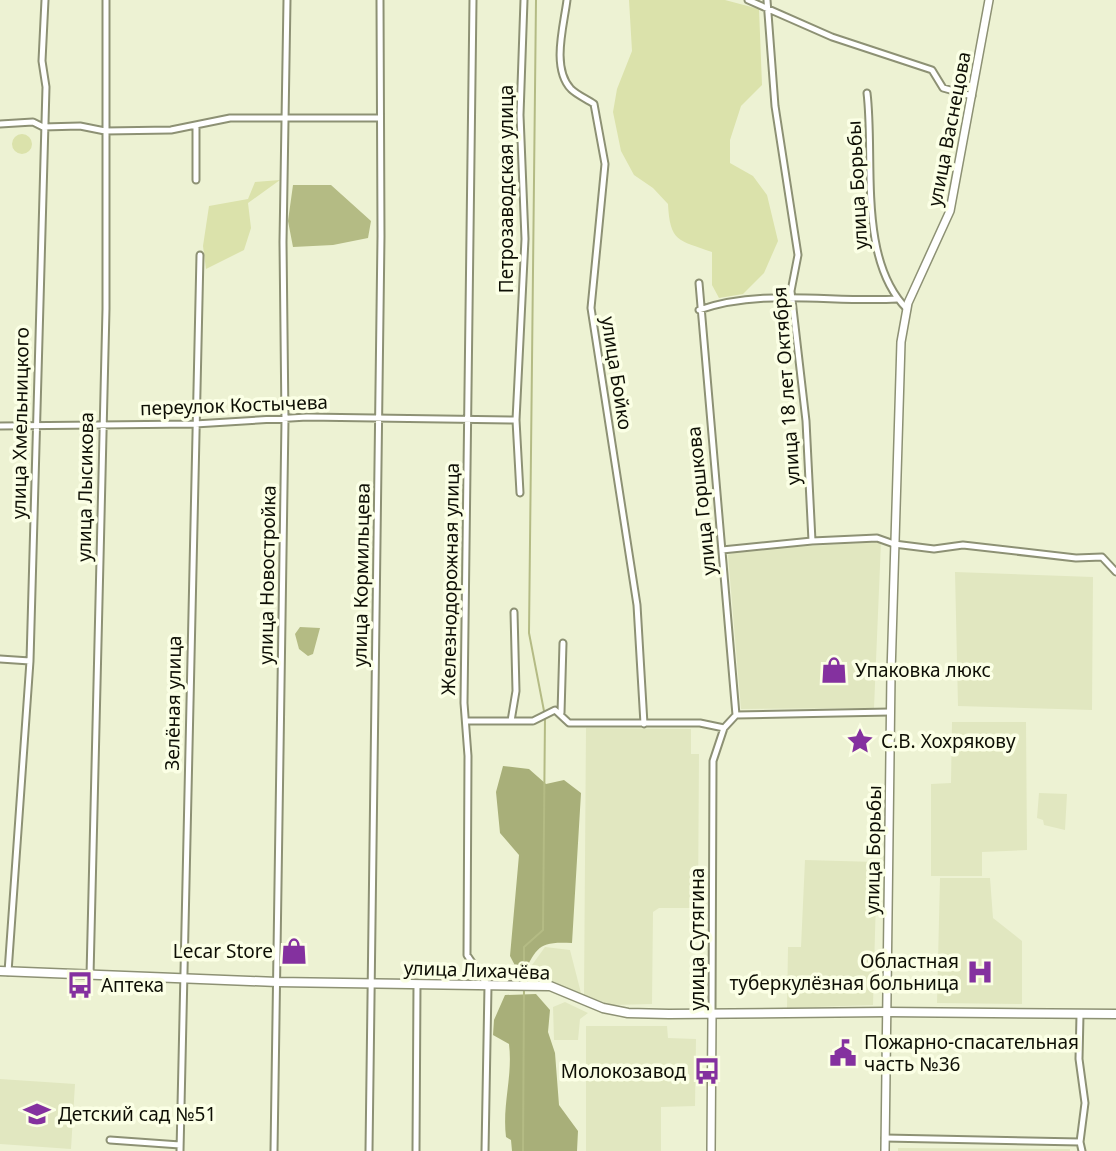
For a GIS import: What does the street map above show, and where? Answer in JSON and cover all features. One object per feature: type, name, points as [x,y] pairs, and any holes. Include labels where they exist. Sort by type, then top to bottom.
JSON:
[{"type":"main road","name":"улица Лихачёва","points":[[4,972],[277,982],[550,986],[603,1007],[628,1013],[1116,1014]]},
{"type":"street","name":"улица Хмельницкого","points":[[4,972],[30,661],[46,87],[42,61],[45,0]]},
{"type":"street","name":"улица Лысикова","points":[[90,976],[106,309],[106,0]]},
{"type":"street","name":"улица Новостройка","points":[[274,1151],[285,420],[283,117],[287,0]]},
{"type":"street","name":"улица Кормильцева","points":[[369,1151],[369,983],[381,236],[380,0]]},
{"type":"street","name":"Железнодорожная улица","points":[[473,0],[466,721],[467,955],[488,986]]},
{"type":"street","name":"Петрозаводская улица","points":[[520,493],[516,420],[525,239],[520,115],[524,0]]},
{"type":"street","name":"улица Бойко","points":[[567,0],[560,59],[563,75],[571,89],[594,104],[606,164],[591,308],[637,605],[644,724]]},
{"type":"street","points":[[748,0],[766,3],[832,37],[932,70],[943,88],[972,96]]},
{"type":"street","name":"улица Васнецова","points":[[893,547],[901,342],[907,309],[950,211],[989,0]]},
{"type":"street","name":"улица 18 лет Октября","points":[[766,3],[775,106],[798,255],[793,300],[806,421],[812,541]]},
{"type":"street","name":"улица Борьбы","points":[[867,93],[878,260],[897,299],[907,309]]},
{"type":"street","points":[[0,124],[33,122],[43,127],[80,126],[105,131],[196,127],[209,121],[230,118],[379,118]]},
{"type":"street","points":[[196,127],[196,180]]},
{"type":"street","name":"Зелёная улица","points":[[180,1148],[200,255]]},
{"type":"street","name":"улица Горшкова","points":[[699,283],[699,310],[736,715]]},
{"type":"street","points":[[699,310],[716,304],[764,298],[897,299]]},
{"type":"street","name":"переулок Костычева","points":[[0,426],[195,424],[378,416],[516,420]]},
{"type":"street","points":[[722,550],[877,538],[893,547],[934,549],[963,545],[1076,558],[1102,557],[1116,572]]},
{"type":"street","name":"улица Борьбы","points":[[885,1151],[893,547]]},
{"type":"street","points":[[511,721],[516,691],[514,612]]},
{"type":"street","points":[[561,713],[562,643]]},
{"type":"street","points":[[0,659],[30,661]]},
{"type":"street","points":[[466,721],[533,721],[555,710],[569,723],[700,723],[724,728],[736,715],[890,712]]},
{"type":"street","name":"улица Сутягина","points":[[711,1151],[713,761],[724,728]]},
{"type":"street","points":[[416,1151],[417,984]]},
{"type":"street","points":[[485,1151],[488,986]]},
{"type":"street","points":[[1080,1015],[1079,1059],[1085,1103],[1080,1142],[1082,1151]]},
{"type":"street","points":[[886,1138],[1080,1142]]},
{"type":"street","points":[[110,1140],[180,1148]]},
{"type":"shaded area","points":[[629,0],[725,0],[759,9],[762,85],[741,106],[730,140],[730,163],[753,176],[767,195],[778,241],[764,273],[743,294],[719,298],[712,285],[712,252],[678,238],[671,226],[668,204],[653,188],[634,175],[621,151],[613,112],[617,89],[632,51]]},
{"type":"shaded area","points":[[22,134],[29,137],[32,144],[29,151],[22,154],[15,151],[12,144],[15,137]]},
{"type":"shaded area","points":[[280,180],[248,203],[251,228],[244,250],[206,269],[203,246],[209,206],[248,199],[255,182]]},
{"type":"shaded area","points":[[293,185],[331,185],[371,221],[368,238],[333,245],[293,247],[288,221]]},
{"type":"shaded area","points":[[881,542],[874,708],[741,709],[728,555],[741,550]]},
{"type":"shaded area","points":[[955,572],[1093,577],[1092,710],[958,706]]},
{"type":"shaded area","points":[[300,627],[320,628],[313,654],[308,656],[299,649],[295,634]]},
{"type":"shaded area","points":[[952,722],[1026,722],[1027,850],[982,852],[982,876],[931,876],[931,784],[951,783]]},
{"type":"shaded area","points":[[586,728],[691,729],[691,754],[699,754],[698,908],[659,908],[653,912],[652,1004],[612,1005],[584,995]]},
{"type":"shaded area","points":[[503,766],[529,769],[546,784],[564,780],[581,793],[572,943],[551,943],[539,948],[521,977],[510,956],[519,855],[500,833],[496,792]]},
{"type":"shaded area","points":[[1039,793],[1067,794],[1065,830],[1044,825],[1043,820],[1037,818]]},
{"type":"shaded area","points":[[805,860],[877,862],[873,1005],[787,1008],[788,947],[801,947]]},
{"type":"shaded area","name":"Областная туберкулёзная больница","points":[[940,878],[990,878],[993,918],[1022,941],[1022,1004],[937,1003]]},
{"type":"shaded area","points":[[545,947],[570,950],[581,993],[557,985],[519,983]]},
{"type":"shaded area","points":[[536,994],[550,1010],[548,1032],[555,1053],[559,1105],[578,1131],[577,1151],[512,1151],[511,1140],[506,1137],[509,1044],[493,1035],[494,1020],[505,995]]},
{"type":"shaded area","points":[[565,1002],[588,1013],[580,1019],[578,1040],[554,1040],[553,1007]]},
{"type":"shaded area","points":[[586,1026],[667,1026],[668,1038],[696,1039],[695,1106],[661,1107],[661,1151],[586,1151]]},
{"type":"shaded area","name":"Детский сад №51","points":[[0,1079],[75,1084],[71,1149],[0,1144]]},
{"type":"shaded area","points":[[898,1148],[1070,1149],[1070,1151],[898,1151]]},
{"type":"waterway","points":[[536,0],[529,633],[544,711]]},
{"type":"waterway","points":[[524,984],[524,947],[543,930],[545,717]]},
{"type":"waterway","points":[[523,1151],[524,989]]},
{"type":"place","name":"Упаковка люкс","points":[[834,670]]},
{"type":"place","name":"С.В. Хохрякову","points":[[860,741]]},
{"type":"place","name":"Lecar Store","points":[[294,951]]},
{"type":"place","name":"Областная туберкулёзная больница","points":[[980,972]]},
{"type":"place","name":"Аптека","points":[[80,985]]},
{"type":"place","name":"Пожарно-спасательная часть №36","points":[[843,1053]]},
{"type":"place","name":"Молокозавод","points":[[707,1071]]},
{"type":"place","name":"Детский сад №51","points":[[37,1114]]}]
